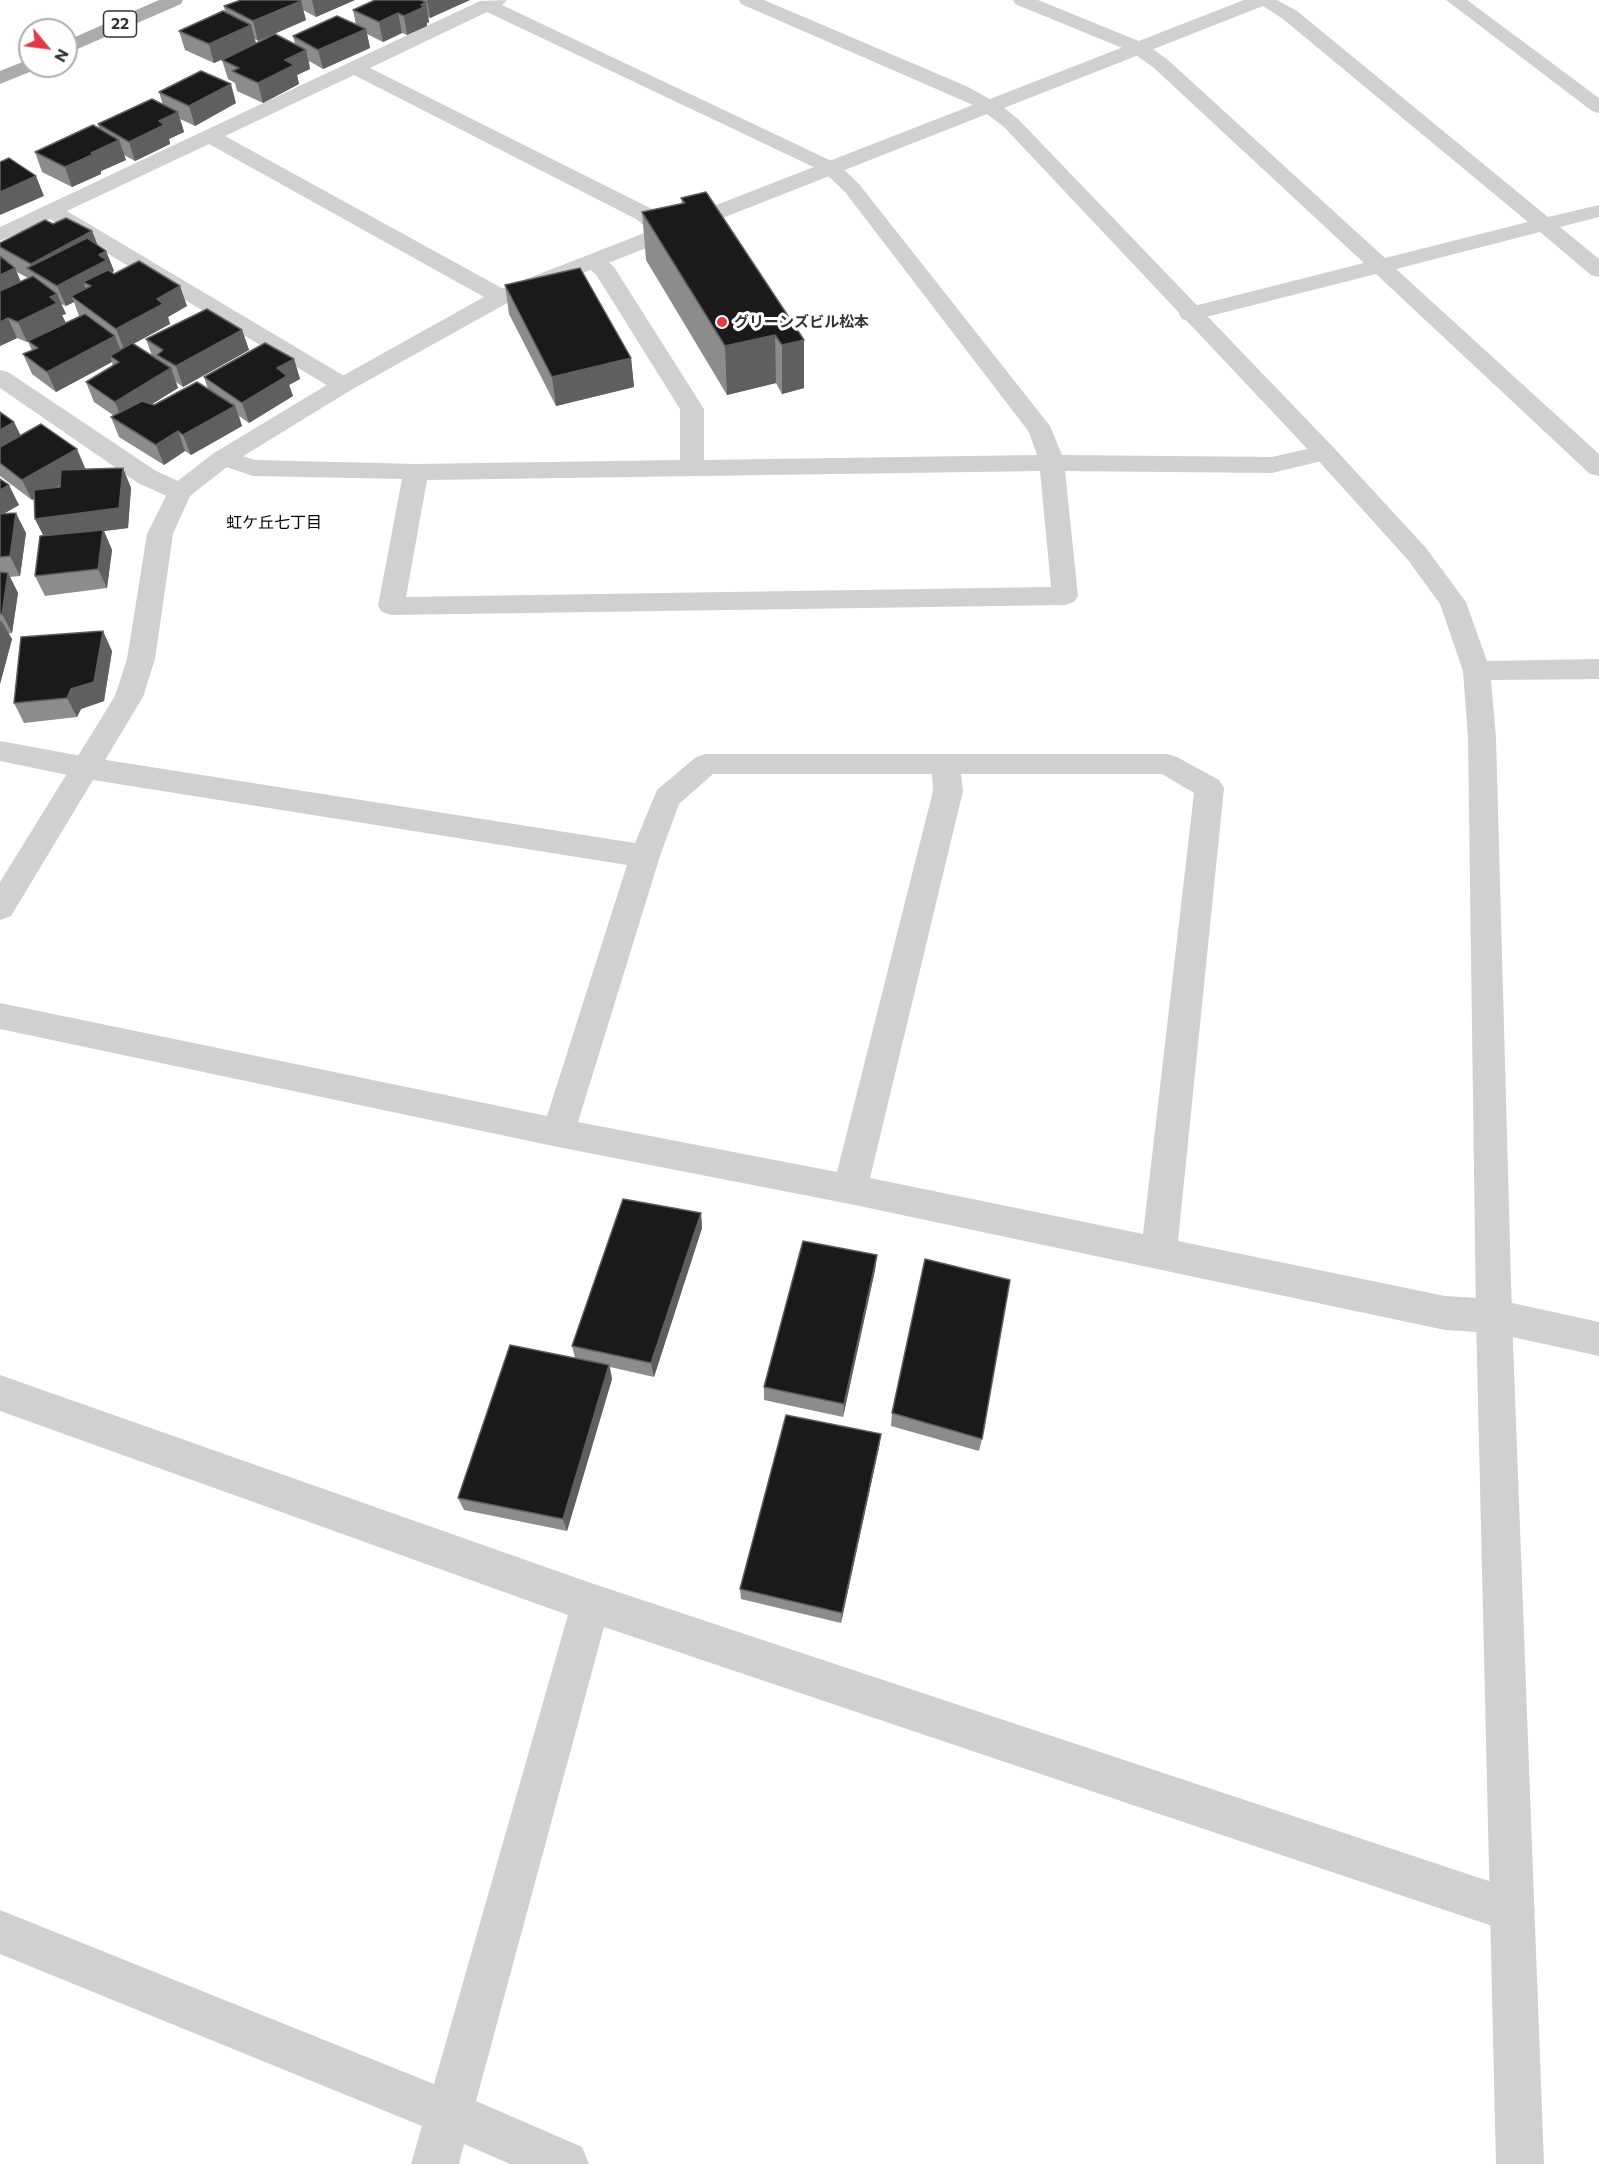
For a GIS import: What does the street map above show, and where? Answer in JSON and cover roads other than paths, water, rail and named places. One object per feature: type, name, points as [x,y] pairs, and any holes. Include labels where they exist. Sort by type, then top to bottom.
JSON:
[{"type":"main road","name":"22","points":[[78,43],[174,0]]},
{"type":"main road","points":[[0,78],[18,70]]},
{"type":"street","points":[[748,0],[989,106],[1011,123],[1190,314],[1325,453],[1417,554],[1453,603],[1477,671],[1483,750],[1494,1316],[1520,2164]]},
{"type":"street","points":[[1022,0],[1138,48],[1161,64],[1599,468]]},
{"type":"street","points":[[0,908],[129,697],[141,659],[160,534],[180,492],[223,458],[343,385],[501,297],[1262,0],[1290,15],[1599,270]]},
{"type":"street","points":[[1455,0],[1599,107]]},
{"type":"street","points":[[0,235],[492,3],[831,168],[852,188],[1041,431],[1052,463],[1065,596],[391,606],[416,472]]},
{"type":"street","points":[[355,68],[644,214],[666,232]]},
{"type":"street","points":[[210,136],[501,297]]},
{"type":"street","points":[[51,211],[343,385]]},
{"type":"street","points":[[1190,314],[1599,211]]},
{"type":"street","points":[[593,261],[606,272],[692,409],[692,467]]},
{"type":"street","points":[[0,377],[147,477],[180,492]]},
{"type":"street","points":[[223,458],[252,468],[416,472],[1052,463],[1272,465],[1325,453]]},
{"type":"street","points":[[1477,671],[1599,669]]},
{"type":"street","points":[[0,751],[87,768],[645,856]]},
{"type":"street","points":[[558,1133],[645,856],[667,798],[706,764],[946,766],[1167,764],[1209,788],[1159,1252]]},
{"type":"street","points":[[850,1189],[948,791],[946,766]]},
{"type":"street","points":[[0,1016],[558,1133],[850,1189],[1445,1312],[1494,1316],[1599,1339]]},
{"type":"street","points":[[0,1393],[591,1603],[1513,1911]]},
{"type":"street","points":[[435,2164],[591,1603]]},
{"type":"street","points":[[0,1932],[449,2114],[565,2164]]},
{"type":"place","name":"グリーンズビル松本","points":[[722,322]]},
{"type":"district","name":"虹ケ丘七丁目","points":[[274,523]]}]
